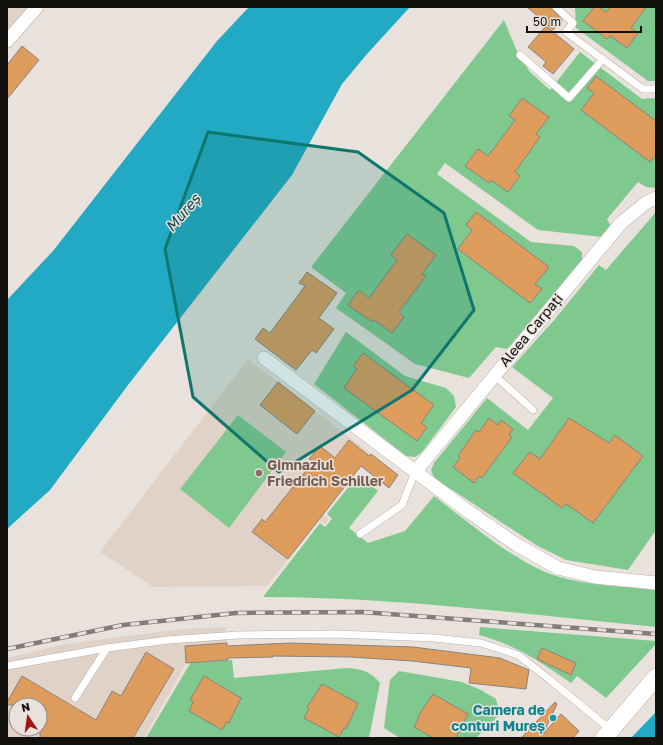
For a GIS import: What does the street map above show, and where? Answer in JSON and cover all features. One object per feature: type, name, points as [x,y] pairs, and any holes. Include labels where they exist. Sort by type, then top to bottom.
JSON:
[{"type":"street","points":[[7,41],[37,7]]},
{"type":"street","name":"Aleea Carpați","points":[[415,472],[621,223],[647,202],[656,198]]},
{"type":"street","points":[[264,358],[415,472],[517,545],[558,568],[595,577],[656,583]]},
{"type":"street","points":[[607,734],[656,677]]},
{"type":"lane","points":[[556,7],[573,23],[566,32],[643,89],[656,89]]},
{"type":"lane","points":[[520,55],[569,98],[603,59]]},
{"type":"lane","points":[[494,375],[533,410]]},
{"type":"lane","points":[[360,534],[402,505],[415,472]]},
{"type":"lane","points":[[7,666],[107,648],[168,640],[238,635],[359,635],[434,638],[481,643],[518,655],[549,679],[607,734]]},
{"type":"lane","points":[[75,698],[107,648]]},
{"type":"highlighted area","points":[[208,132],[358,152],[444,213],[474,310],[412,390],[279,472],[193,397],[165,249]]},
{"type":"shaded area","points":[[7,7],[28,7],[7,32]]},
{"type":"shaded area","name":"Gimnaziul Friedrich Schiller","points":[[248,359],[371,454],[323,514],[329,519],[325,524],[319,520],[267,586],[153,587],[100,552]]},
{"type":"shaded area","points":[[226,627],[227,643],[185,646],[186,663],[144,738],[7,738],[7,658],[65,644],[183,629]]},
{"type":"green space","points":[[575,7],[656,7],[656,81],[648,81],[576,28]]},
{"type":"green space","points":[[504,20],[518,54],[530,72],[550,90],[580,52],[642,99],[656,98],[656,188],[646,187],[638,182],[607,219],[611,226],[602,237],[538,230],[445,163],[437,174],[531,242],[574,246],[582,252],[582,261],[507,349],[496,347],[469,378],[415,364],[336,308],[346,293],[311,267]]},
{"type":"green space","points":[[656,212],[656,530],[628,570],[566,560],[536,545],[434,478],[431,470],[434,463],[487,398],[528,430],[553,398],[512,367],[555,319],[599,265],[606,270]]},
{"type":"green space","points":[[346,332],[405,376],[446,388],[454,396],[456,407],[422,452],[415,457],[406,456],[314,384]]},
{"type":"green space","points":[[238,415],[286,452],[229,528],[180,489]]},
{"type":"green space","points":[[358,475],[378,491],[349,528],[368,543],[405,531],[434,496],[493,541],[525,562],[541,570],[556,576],[580,582],[656,590],[656,627],[410,603],[263,597],[320,523],[325,527],[332,519],[327,514]]},
{"type":"green space","points":[[480,627],[656,641],[656,644],[606,698],[577,676],[571,683],[517,649],[479,635]]},
{"type":"green space","points":[[232,660],[234,678],[347,668],[357,669],[369,673],[380,683],[369,738],[146,738],[191,662]]},
{"type":"green space","points":[[399,671],[462,682],[481,690],[496,699],[500,714],[476,738],[400,738],[384,728],[390,680]]},
{"type":"water","name":"Mureș","points":[[249,7],[410,7],[342,84],[292,175],[128,385],[50,490],[7,529],[7,300],[53,251],[217,41]]},
{"type":"water","points":[[656,712],[656,738],[631,738]]},
{"type":"building","points":[[527,7],[551,7],[562,20],[553,30]]},
{"type":"building","points":[[594,7],[599,7],[606,12],[610,7],[646,7],[631,28],[638,33],[627,48],[610,36],[607,39],[583,21]]},
{"type":"building","points":[[546,26],[574,49],[553,74],[543,66],[546,62],[528,47]]},
{"type":"building","points":[[22,46],[39,60],[7,99],[7,65]]},
{"type":"building","points":[[596,76],[656,121],[656,155],[650,162],[581,110],[594,93],[587,88]]},
{"type":"building","points":[[522,98],[549,117],[536,134],[540,137],[515,172],[520,176],[508,192],[491,180],[489,183],[465,166],[478,149],[488,156],[515,120],[509,116]]},
{"type":"building","points":[[476,212],[549,267],[535,284],[542,289],[530,303],[458,249],[472,230],[466,225]]},
{"type":"building","points":[[407,234],[436,255],[422,274],[426,276],[399,312],[404,317],[392,333],[374,320],[372,322],[348,305],[359,290],[369,298],[397,260],[391,255]]},
{"type":"building","points":[[307,272],[337,293],[319,318],[334,329],[316,353],[312,350],[296,370],[255,339],[263,328],[270,333],[305,286],[299,283]]},
{"type":"building","points":[[363,353],[434,405],[421,423],[427,427],[417,441],[344,388],[357,369],[353,366]]},
{"type":"building","points":[[278,382],[315,411],[297,434],[260,405]]},
{"type":"building","points":[[489,418],[498,425],[501,420],[513,429],[509,435],[512,437],[482,478],[479,476],[474,483],[453,467],[460,458],[458,456],[476,430],[479,432]]},
{"type":"building","points":[[569,418],[609,443],[615,435],[643,456],[593,523],[566,504],[562,508],[513,473],[530,452],[540,459]]},
{"type":"building","points":[[349,440],[369,456],[371,454],[398,475],[389,488],[361,466],[288,559],[252,532],[262,519],[265,522],[313,462],[309,459],[320,446],[335,458]]},
{"type":"building","points":[[227,643],[227,646],[290,643],[413,647],[500,658],[529,670],[526,689],[469,683],[471,668],[412,661],[350,657],[272,656],[273,657],[228,658],[228,660],[186,663],[185,646]]},
{"type":"building","points":[[542,648],[576,663],[571,675],[537,659]]},
{"type":"building","points":[[146,652],[174,669],[133,738],[40,738],[48,737],[48,697],[10,697],[22,676],[96,720],[112,691],[121,696]]},
{"type":"building","points":[[204,676],[241,698],[229,723],[227,722],[222,730],[189,711],[193,702],[190,700]]},
{"type":"building","points":[[322,684],[358,703],[346,729],[344,728],[339,737],[304,718],[309,708],[307,707]]},
{"type":"building","points":[[433,694],[468,714],[456,738],[433,738],[414,727],[419,717],[418,716]]},
{"type":"building","name":"Camera de conturi Mureș","points":[[555,702],[557,704],[543,734],[561,714],[579,731],[573,738],[521,738]]},
{"type":"railway","points":[[7,649],[123,625],[236,613],[362,612],[656,634]]},
{"type":"place","name":"Gimnaziul Friedrich Schiller","points":[[259,473]]},
{"type":"place","name":"Camera de conturi Mureș","points":[[553,718]]}]
